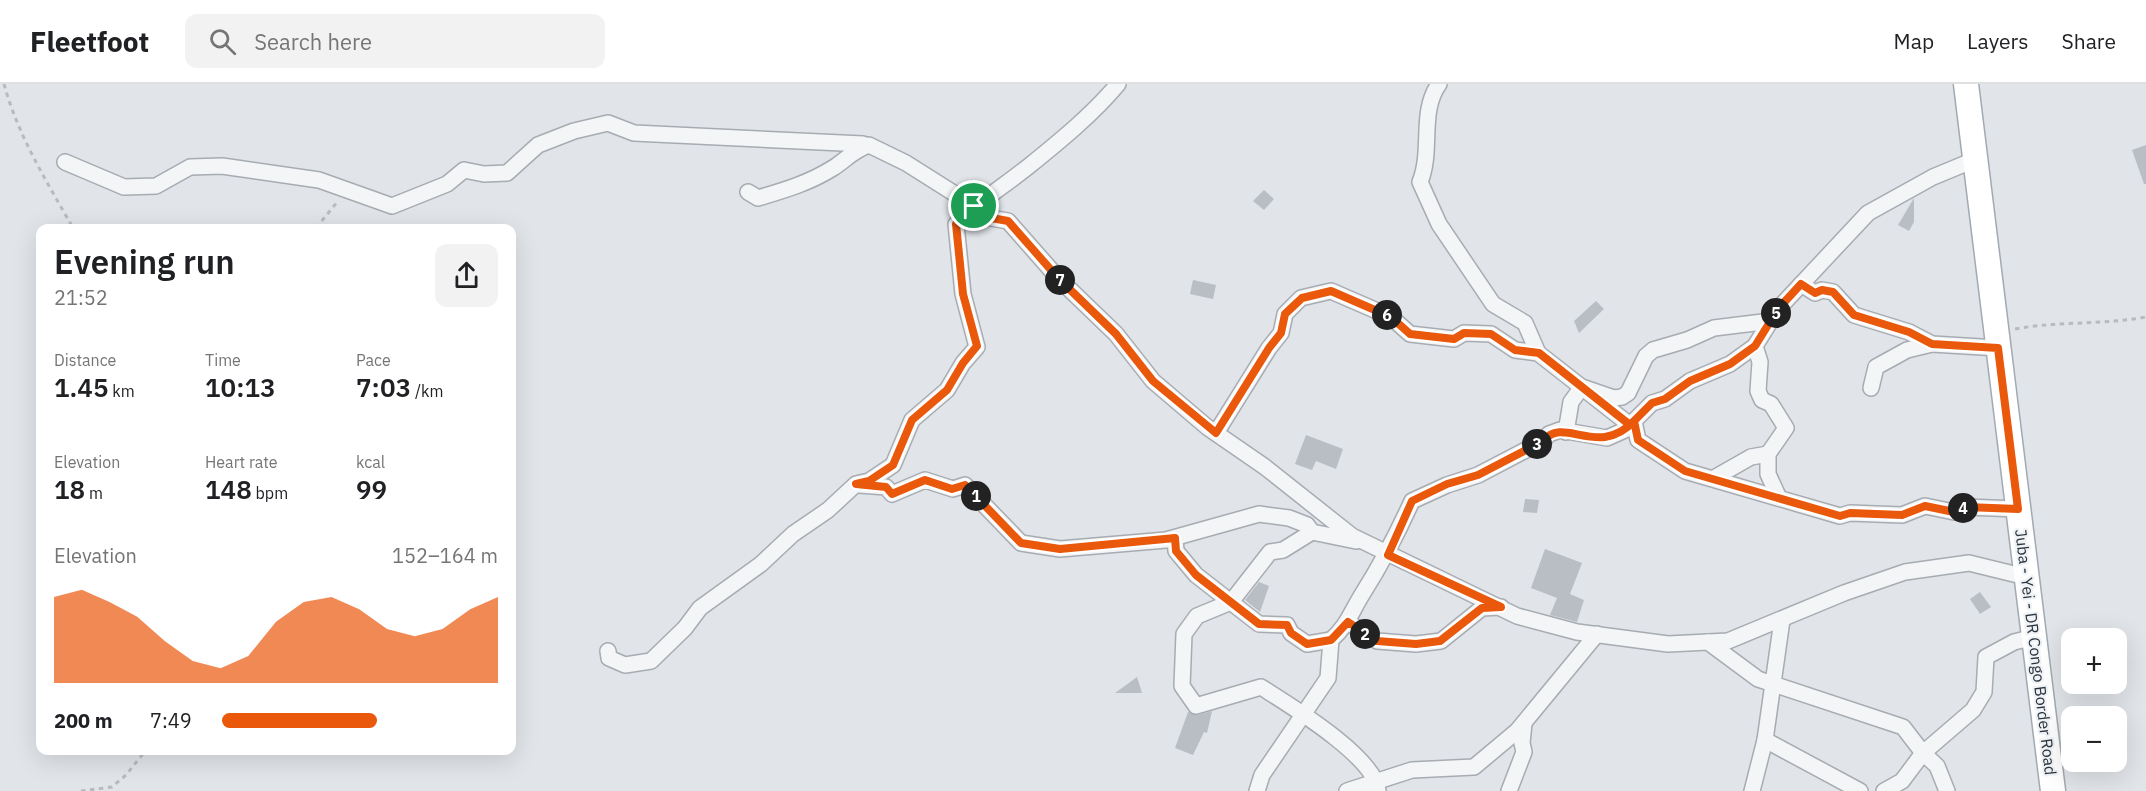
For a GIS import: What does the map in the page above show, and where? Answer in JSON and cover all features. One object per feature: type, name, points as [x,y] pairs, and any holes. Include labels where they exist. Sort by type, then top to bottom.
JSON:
[{"type":"main road","name":"Juba - Yei - DR Congo Border Road","points":[[1966,84],[2053,791]]},
{"type":"street","points":[[608,651],[609,658],[625,665],[651,661],[685,628],[700,608],[761,564],[793,534],[828,510],[856,484],[869,481],[893,465],[912,420],[947,390],[963,363],[977,346],[963,294],[956,224],[974,206],[1031,165],[1104,101],[1118,84]]},
{"type":"street","points":[[1439,84],[1431,95],[1426,168],[1420,182],[1439,224],[1493,304],[1525,323],[1539,353],[1632,423],[1638,440],[1685,471],[1840,516],[1850,513],[1902,515],[1925,506],[1954,512],[1966,507],[2018,509]]},
{"type":"street","points":[[65,162],[123,187],[156,186],[190,167],[222,166],[319,180],[392,206],[419,198],[447,184],[464,170],[484,174],[507,173],[538,145],[574,131],[608,123],[634,133],[869,145],[906,163],[974,206],[986,217],[1008,221],[1059,279],[1116,334],[1153,381],[1216,433],[1265,467],[1352,536],[1517,616],[1597,634],[1668,644],[1728,641],[1844,593],[1905,572],[1969,563],[2026,577]]},
{"type":"street","points":[[748,192],[758,198],[792,189],[836,166],[853,150],[869,145]]},
{"type":"street","points":[[1175,538],[1176,551],[1184,562],[1259,624],[1287,625],[1291,633],[1307,644],[1331,640],[1348,622],[1388,555],[1412,501],[1447,484],[1478,475],[1543,441],[1549,434],[1566,432],[1607,438],[1632,423],[1652,403],[1665,399],[1690,381],[1730,364],[1755,346],[1771,321],[1801,284],[1868,213],[1933,177],[1974,160]]},
{"type":"street","points":[[1801,284],[1815,293],[1822,290],[1833,292],[1854,315],[1909,332],[1932,344]]},
{"type":"street","points":[[1216,433],[1269,348],[1281,333],[1285,314],[1302,298],[1331,291],[1391,317],[1410,334],[1454,339],[1464,333],[1491,334],[1515,350],[1539,353]]},
{"type":"street","points":[[1582,387],[1614,398],[1622,397],[1628,393],[1646,356],[1653,350],[1687,340],[1714,328],[1771,321]]},
{"type":"street","points":[[1871,388],[1876,367],[1907,350],[1932,344],[1997,341]]},
{"type":"street","points":[[1755,346],[1760,363],[1758,391],[1762,400],[1772,404],[1786,428],[1768,454],[1768,474],[1779,498]]},
{"type":"street","points":[[1566,432],[1570,402],[1582,387]]},
{"type":"street","points":[[1714,478],[1751,458],[1768,454]]},
{"type":"street","points":[[856,484],[886,487],[892,494],[925,480],[952,489],[965,485],[1021,543],[1060,549],[1175,538],[1259,514],[1289,518],[1308,525],[1312,532]]},
{"type":"street","points":[[1368,544],[1312,532],[1283,550],[1270,552],[1231,602],[1197,616],[1184,634],[1182,686],[1196,706],[1261,687],[1304,714],[1349,750],[1377,785]]},
{"type":"street","points":[[1348,622],[1377,641],[1416,644],[1440,641],[1482,608],[1501,607]]},
{"type":"street","points":[[1752,791],[1765,740],[1782,620]]},
{"type":"street","points":[[1347,791],[1377,785],[1412,770],[1474,767],[1524,723],[1597,634]]},
{"type":"street","points":[[1884,791],[1902,781],[1923,753],[1973,710],[1984,692],[1986,657],[2014,642],[2034,637]]},
{"type":"street","points":[[1257,791],[1262,775],[1328,678],[1331,640]]},
{"type":"street","points":[[1708,642],[1758,679],[1903,727],[1923,753],[1937,766],[1947,791]]},
{"type":"street","points":[[1509,791],[1524,752],[1522,743],[1524,723]]},
{"type":"street","points":[[1765,740],[1860,791]]},
{"type":"path","points":[[4,84],[10,105],[34,160],[72,224]]},
{"type":"path","points":[[319,224],[347,190]]},
{"type":"path","points":[[1997,341],[2032,326],[2118,322],[2146,317]]},
{"type":"path","points":[[81,791],[112,787],[126,775],[142,755]]},
{"type":"building","points":[[2146,145],[2146,184],[2144,184],[2132,150]]},
{"type":"building","points":[[1264,190],[1274,199],[1264,210],[1253,201]]},
{"type":"building","points":[[1914,198],[1914,222],[1909,231],[1898,225]]},
{"type":"building","points":[[1193,280],[1216,285],[1213,299],[1190,294]]},
{"type":"building","points":[[1596,301],[1604,309],[1579,333],[1574,321]]},
{"type":"building","points":[[1306,435],[1343,449],[1336,469],[1316,461],[1312,470],[1295,464]]},
{"type":"building","points":[[1525,499],[1539,500],[1537,513],[1523,512]]},
{"type":"building","points":[[1545,549],[1582,563],[1570,594],[1584,600],[1577,622],[1550,615],[1557,598],[1531,588]]},
{"type":"building","points":[[1259,582],[1269,586],[1260,612],[1245,600]]},
{"type":"building","points":[[1980,592],[1991,607],[1980,614],[1970,599]]},
{"type":"building","points":[[1137,677],[1142,693],[1115,693]]},
{"type":"building","points":[[1212,711],[1207,733],[1204,732],[1193,755],[1175,748],[1188,712],[1198,715]]},
{"type":"route","points":[[974,206],[956,224],[963,294],[977,346],[963,363],[947,390],[912,420],[893,465],[869,481],[856,484],[886,487],[892,494],[925,480],[952,489],[965,485],[1021,543],[1060,549],[1175,538],[1176,551],[1196,575],[1259,624],[1287,625],[1291,633],[1307,644],[1331,640],[1346,627],[1348,622],[1377,641],[1402,645],[1440,641],[1482,608],[1501,607],[1388,555],[1412,501],[1447,484],[1478,475],[1560,430],[1585,437],[1607,438],[1625,430],[1630,425],[1634,421],[1638,440],[1685,471],[1840,516],[1850,513],[1902,515],[1925,506],[1954,512],[1966,507],[2018,509],[1998,348],[1932,344],[1909,332],[1854,315],[1848,310],[1842,298],[1833,292],[1822,290],[1815,293],[1801,284],[1778,309],[1755,346],[1730,364],[1690,381],[1665,399],[1652,403],[1634,421],[1630,425],[1539,353],[1515,350],[1491,334],[1464,333],[1454,339],[1410,334],[1391,317],[1331,291],[1302,298],[1285,314],[1281,333],[1269,348],[1216,433],[1153,381],[1116,334],[1059,279],[1008,221],[986,217],[974,206]]}]
